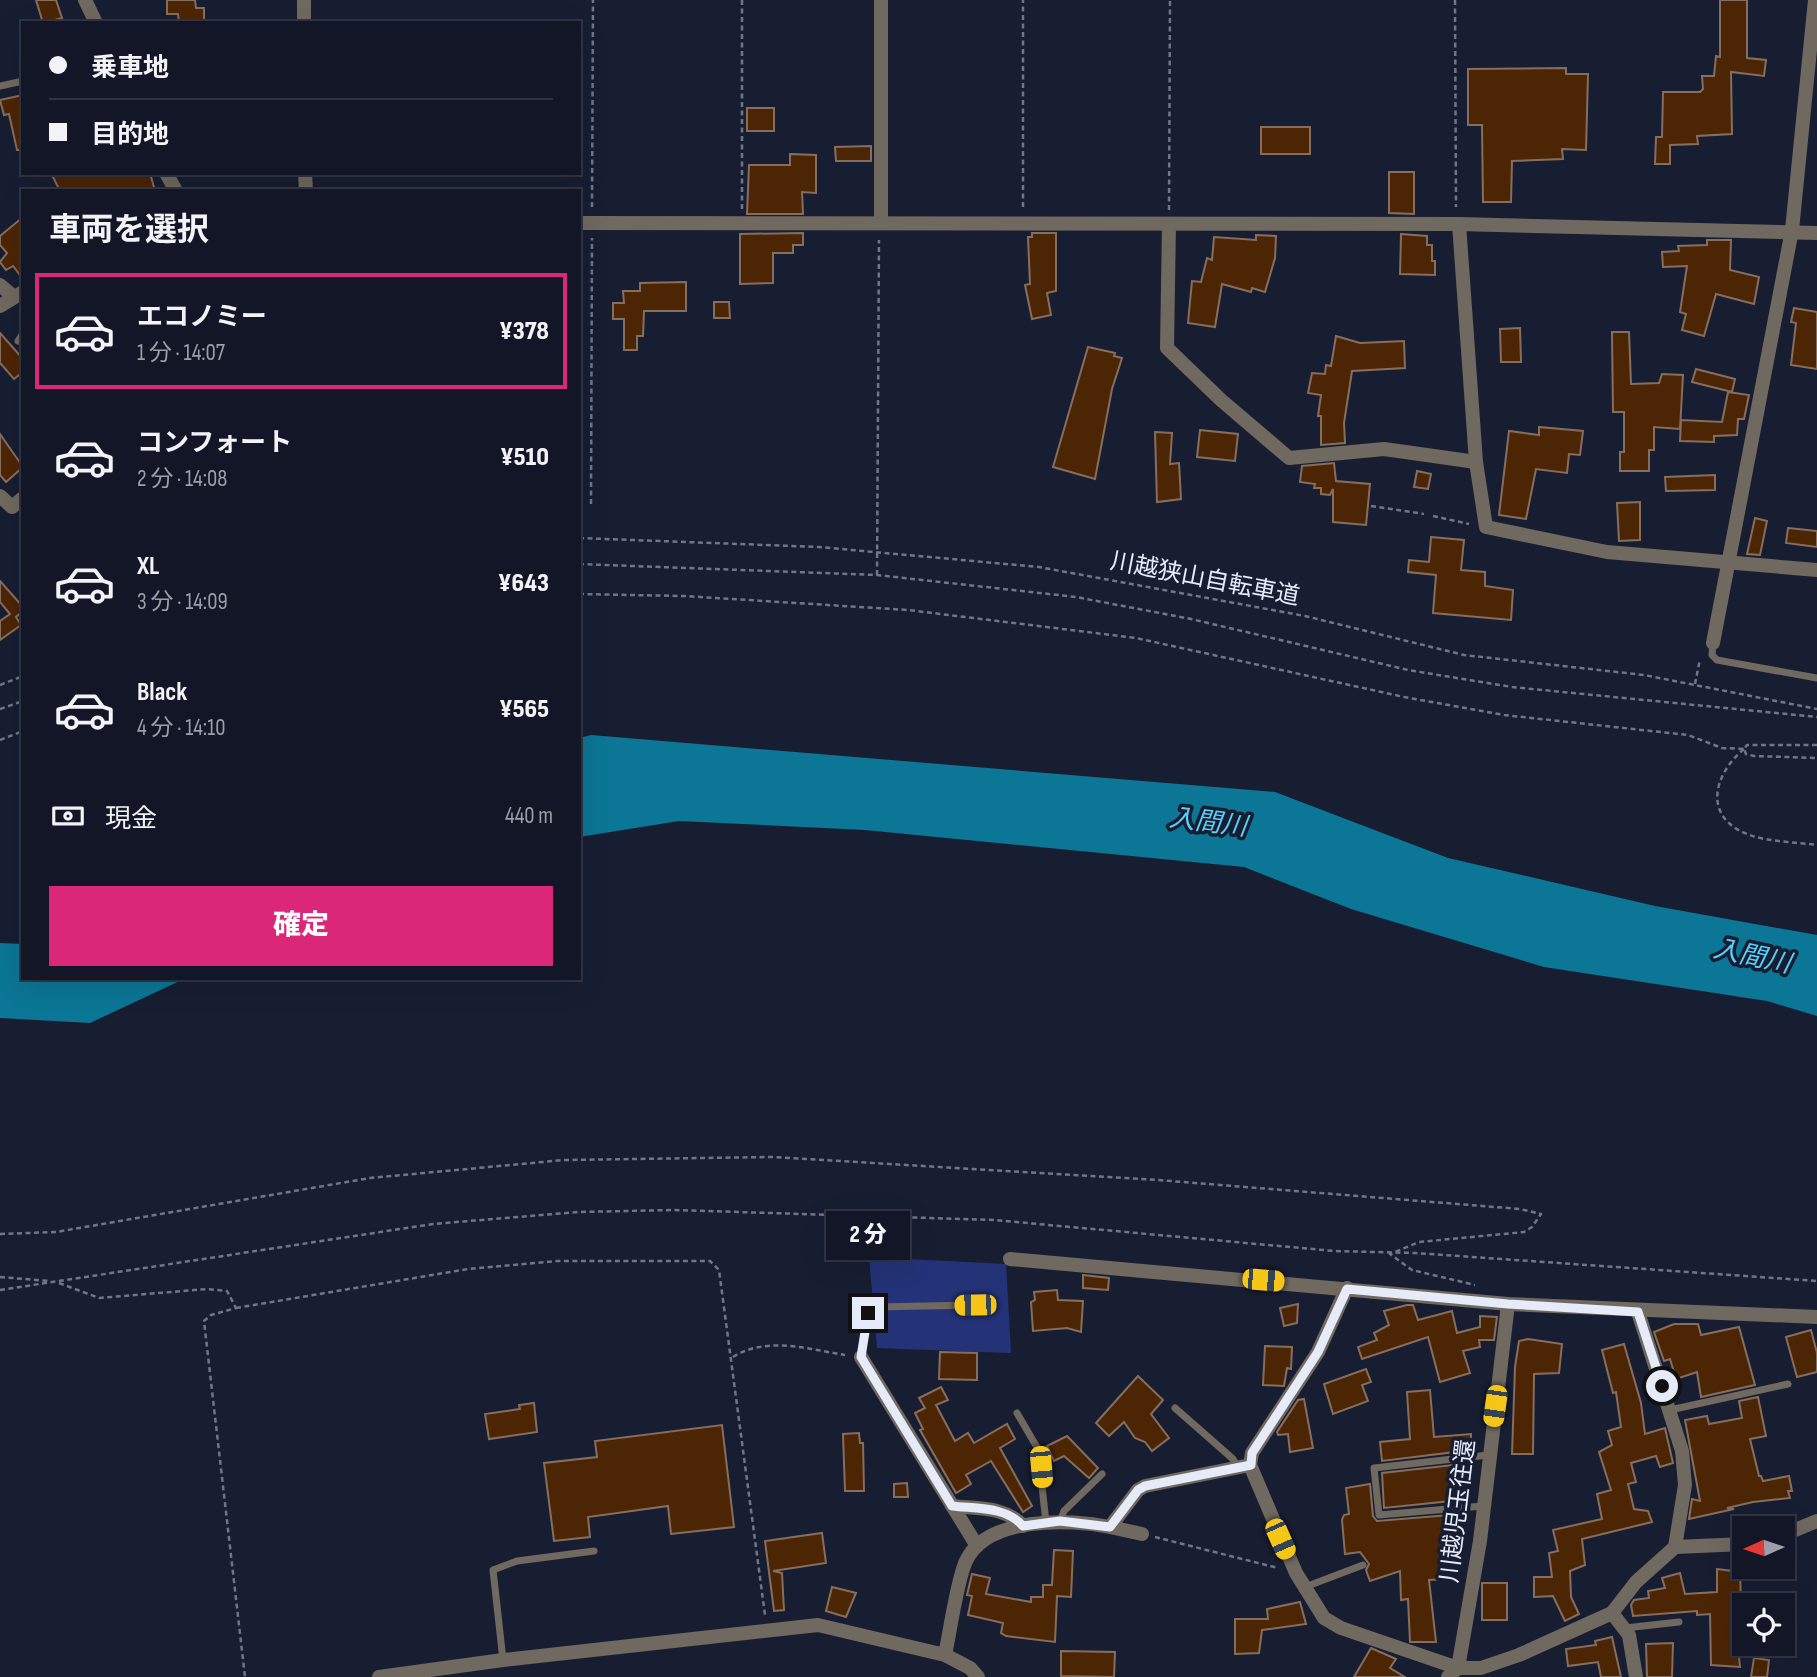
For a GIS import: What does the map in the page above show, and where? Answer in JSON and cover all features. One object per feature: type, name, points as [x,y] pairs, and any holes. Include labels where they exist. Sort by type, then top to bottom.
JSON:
[{"type":"street","points":[[85,0],[95,21]]},
{"type":"street","points":[[304,0],[304,21]]},
{"type":"street","points":[[881,0],[881,223]]},
{"type":"street","points":[[1713,643],[1739,495],[1792,230],[1815,0]]},
{"type":"street","points":[[585,223],[1459,224],[1792,230],[1817,233]]},
{"type":"street","points":[[1170,224],[1167,348],[1221,400],[1289,458],[1384,449],[1476,462]]},
{"type":"street","points":[[1459,224],[1476,462],[1486,527],[1607,552],[1817,569]]},
{"type":"street","points":[[0,285],[18,294],[0,306]]},
{"type":"street","points":[[0,496],[12,508],[21,500]]},
{"type":"street","points":[[1010,1259],[1508,1304],[1638,1312],[1817,1317]]},
{"type":"street","points":[[1110,1527],[1138,1490],[1145,1486],[1244,1467],[1318,1352],[1347,1289]]},
{"type":"street","name":"川越児玉往還","points":[[1453,1673],[1483,1506],[1508,1304]]},
{"type":"street","points":[[1244,1467],[1301,1582],[1324,1618],[1341,1628],[1453,1673],[1498,1664],[1612,1613],[1636,1582],[1675,1547],[1682,1517],[1685,1471],[1670,1410],[1638,1312]]},
{"type":"street","points":[[861,1357],[977,1546]]},
{"type":"street","points":[[952,1506],[1004,1512],[1015,1517],[1023,1526]]},
{"type":"street","points":[[1796,1530],[1817,1521]]},
{"type":"street","points":[[945,1655],[966,1561],[977,1546],[1004,1531],[1053,1522],[1110,1527],[1142,1534]]},
{"type":"street","points":[[1675,1547],[1732,1545]]},
{"type":"street","points":[[1612,1613],[1625,1628],[1633,1650],[1636,1677]]},
{"type":"street","points":[[379,1677],[767,1628],[818,1625],[945,1655],[970,1668],[978,1677]]},
{"type":"lane","points":[[0,86],[21,81]]},
{"type":"lane","points":[[18,341],[21,336]]},
{"type":"lane","points":[[1713,643],[1712,655],[1717,660],[1817,678]]},
{"type":"lane","points":[[861,1357],[868,1313],[876,1307],[975,1305]]},
{"type":"lane","points":[[1670,1410],[1788,1384]]},
{"type":"lane","points":[[1175,1408],[1244,1467]]},
{"type":"lane","points":[[1017,1413],[1038,1449],[1053,1522]]},
{"type":"lane","points":[[1483,1506],[1379,1514],[1374,1468],[1488,1455]]},
{"type":"lane","points":[[1053,1522],[1102,1474]]},
{"type":"lane","points":[[503,1660],[493,1570],[517,1561],[594,1551]]},
{"type":"lane","points":[[1301,1582],[1363,1565]]},
{"type":"lane","points":[[1625,1628],[1679,1622]]},
{"type":"path","points":[[592,504],[585,223],[593,0]]},
{"type":"path","points":[[742,0],[742,223]]},
{"type":"path","points":[[1023,0],[1023,223]]},
{"type":"path","points":[[1170,0],[1170,224]]},
{"type":"path","points":[[1455,0],[1456,208],[1459,224]]},
{"type":"path","points":[[877,575],[881,223]]},
{"type":"path","points":[[1371,506],[1424,514]]},
{"type":"path","points":[[1433,516],[1486,527]]},
{"type":"path","name":"川越狭山自転車道","points":[[581,538],[878,551],[1087,574],[1305,616],[1464,655],[1644,675],[1817,709]]},
{"type":"path","points":[[581,564],[877,575],[1076,597],[1191,619],[1408,670],[1512,687],[1817,717]]},
{"type":"path","points":[[581,593],[684,596],[908,610],[1136,638],[1404,697],[1504,715],[1688,735],[1722,748],[1744,749]]},
{"type":"path","points":[[1695,684],[1699,661]]},
{"type":"path","points":[[0,685],[21,677]]},
{"type":"path","points":[[0,709],[21,702]]},
{"type":"path","points":[[0,740],[21,732]]},
{"type":"path","points":[[1817,745],[1747,745],[1729,761],[1716,785],[1718,803],[1729,823],[1748,835],[1817,845]]},
{"type":"path","points":[[1744,749],[1746,754],[1754,756],[1817,758]]},
{"type":"path","points":[[0,1234],[56,1232],[370,1178],[564,1160],[772,1157],[1250,1186],[1520,1209],[1541,1214],[1532,1227],[1524,1232],[1419,1242],[1390,1254]]},
{"type":"path","points":[[0,1290],[433,1224],[578,1212],[674,1210],[994,1220],[1390,1254],[1415,1253],[1817,1280]]},
{"type":"path","points":[[1390,1254],[1412,1270],[1480,1287]]},
{"type":"path","points":[[245,1677],[204,1321],[211,1315],[236,1308],[468,1269],[557,1261],[710,1261],[719,1270],[733,1357],[767,1628]]},
{"type":"path","points":[[0,1278],[56,1282],[99,1298],[207,1289],[227,1291],[236,1308]]},
{"type":"path","points":[[733,1357],[748,1347],[763,1346],[861,1357]]},
{"type":"path","points":[[1142,1534],[1269,1564],[1301,1582]]},
{"type":"shaded area","points":[[869,1257],[1006,1264],[1011,1353],[877,1348]]},
{"type":"water","name":"入間川","points":[[591,735],[1275,792],[1448,858],[1655,906],[1817,935],[1817,1016],[1767,1001],[1544,967],[1351,909],[1244,867],[865,830],[679,821],[581,837],[581,738]]},
{"type":"water","points":[[0,943],[21,944],[21,980],[182,980],[90,1023],[0,1018]]},
{"type":"building","points":[[36,0],[56,0],[62,18],[42,21]]},
{"type":"building","points":[[167,0],[195,0],[196,8],[204,8],[204,21],[179,21],[178,14],[167,14]]},
{"type":"building","points":[[1720,0],[1747,0],[1747,58],[1766,60],[1764,76],[1731,72],[1732,134],[1697,136],[1698,144],[1670,145],[1670,164],[1655,164],[1656,137],[1662,137],[1663,92],[1700,92],[1703,89],[1702,76],[1714,76],[1716,56],[1720,57]]},
{"type":"building","points":[[1566,68],[1566,74],[1588,74],[1586,150],[1562,149],[1563,159],[1512,161],[1511,202],[1483,202],[1482,125],[1468,125],[1468,69]]},
{"type":"building","points":[[21,95],[21,150],[17,150],[9,114],[4,115],[0,100]]},
{"type":"building","points":[[747,108],[774,108],[774,131],[747,131]]},
{"type":"building","points":[[1261,127],[1310,127],[1310,154],[1261,154]]},
{"type":"building","points":[[871,146],[871,161],[836,161],[835,147]]},
{"type":"building","points":[[790,154],[816,155],[816,193],[802,192],[803,214],[747,214],[749,165],[790,165]]},
{"type":"building","points":[[1389,172],[1414,172],[1414,214],[1389,213]]},
{"type":"building","points":[[52,175],[151,175],[154,189],[59,189]]},
{"type":"building","points":[[21,219],[21,276],[13,266],[6,270],[0,262],[7,253],[0,245],[0,236]]},
{"type":"building","points":[[803,233],[803,245],[793,245],[793,253],[773,253],[773,283],[740,284],[740,234]]},
{"type":"building","points":[[1032,233],[1056,233],[1056,291],[1047,293],[1051,315],[1032,319],[1025,285],[1030,284],[1028,237],[1032,237]]},
{"type":"building","points":[[1401,234],[1427,236],[1427,245],[1432,245],[1435,275],[1400,274]]},
{"type":"building","points":[[1256,235],[1276,236],[1275,258],[1265,292],[1252,288],[1251,292],[1222,284],[1215,327],[1188,323],[1192,281],[1201,282],[1207,258],[1212,260],[1214,237],[1256,240]]},
{"type":"building","points":[[1707,240],[1731,240],[1730,270],[1759,277],[1754,304],[1716,294],[1704,336],[1682,330],[1686,314],[1680,312],[1687,266],[1663,267],[1662,252],[1679,251],[1678,246],[1707,245]]},
{"type":"building","points":[[686,282],[686,311],[644,311],[643,336],[637,336],[637,350],[624,350],[624,319],[613,319],[613,303],[624,303],[623,291],[640,291],[640,283]]},
{"type":"building","points":[[714,302],[729,302],[730,318],[714,318]]},
{"type":"building","points":[[1794,308],[1817,312],[1817,369],[1791,365],[1796,323],[1791,322]]},
{"type":"building","points":[[1520,328],[1521,362],[1501,362],[1500,329]]},
{"type":"building","points":[[1612,332],[1629,332],[1631,384],[1659,383],[1662,374],[1683,375],[1680,429],[1654,427],[1654,450],[1649,450],[1649,471],[1620,471],[1620,452],[1624,452],[1624,412],[1613,412]]},
{"type":"building","points":[[0,333],[21,357],[21,374],[14,379],[0,363]]},
{"type":"building","points":[[1336,336],[1360,343],[1404,341],[1405,368],[1352,371],[1344,423],[1345,443],[1321,445],[1321,416],[1318,416],[1321,395],[1308,393],[1312,373],[1325,374],[1326,365],[1331,366]]},
{"type":"building","points":[[1088,347],[1115,353],[1114,356],[1122,358],[1112,389],[1095,479],[1053,467]]},
{"type":"building","points":[[1696,369],[1735,379],[1732,392],[1692,382]]},
{"type":"building","points":[[1728,392],[1749,395],[1744,419],[1738,419],[1737,435],[1714,436],[1714,442],[1680,441],[1681,420],[1722,422]]},
{"type":"building","points":[[1539,427],[1583,431],[1580,455],[1569,454],[1567,473],[1536,469],[1526,519],[1499,515],[1509,431],[1539,435]]},
{"type":"building","points":[[1200,430],[1238,434],[1235,461],[1197,457]]},
{"type":"building","points":[[1155,432],[1172,433],[1170,464],[1179,463],[1181,499],[1157,502]]},
{"type":"building","points":[[0,434],[21,464],[21,469],[6,482],[0,475]]},
{"type":"building","points":[[1334,463],[1336,481],[1370,484],[1366,525],[1333,522],[1333,489],[1330,495],[1321,494],[1321,488],[1314,488],[1315,484],[1300,482],[1302,466]]},
{"type":"building","points":[[1417,471],[1431,474],[1428,489],[1414,487]]},
{"type":"building","points":[[1715,475],[1715,490],[1666,491],[1665,477]]},
{"type":"building","points":[[1640,502],[1640,540],[1619,541],[1617,503]]},
{"type":"building","points":[[1755,518],[1767,521],[1760,555],[1747,554]]},
{"type":"building","points":[[1788,528],[1817,531],[1817,547],[1786,543]]},
{"type":"building","points":[[1431,537],[1464,540],[1461,570],[1485,572],[1485,586],[1513,590],[1511,620],[1433,613],[1436,575],[1408,572],[1409,560],[1429,562]]},
{"type":"building","points":[[0,581],[21,605],[21,613],[16,617],[21,625],[0,640],[0,621],[10,614],[0,602]]},
{"type":"building","points":[[1083,1275],[1109,1278],[1108,1290],[1083,1288]]},
{"type":"building","points":[[1057,1290],[1058,1300],[1083,1301],[1081,1332],[1067,1328],[1033,1331],[1031,1302],[1035,1300],[1034,1292]]},
{"type":"building","points":[[1298,1304],[1297,1323],[1284,1326],[1280,1308]]},
{"type":"building","points":[[1413,1305],[1418,1320],[1452,1311],[1457,1333],[1480,1327],[1480,1316],[1497,1317],[1494,1340],[1479,1340],[1480,1347],[1463,1351],[1470,1373],[1440,1382],[1428,1337],[1362,1359],[1358,1347],[1377,1340],[1374,1333],[1389,1325],[1384,1311]]},
{"type":"building","points":[[1674,1324],[1698,1324],[1701,1335],[1739,1327],[1755,1385],[1701,1397],[1697,1372],[1676,1379],[1670,1359],[1664,1361],[1654,1332]]},
{"type":"building","points":[[1811,1330],[1817,1353],[1817,1372],[1797,1377],[1786,1337]]},
{"type":"building","points":[[1528,1339],[1562,1344],[1559,1373],[1534,1374],[1533,1454],[1512,1454],[1515,1367],[1519,1341]]},
{"type":"building","points":[[1624,1344],[1641,1403],[1645,1434],[1665,1428],[1673,1463],[1660,1467],[1656,1456],[1631,1463],[1636,1482],[1628,1484],[1634,1509],[1648,1511],[1652,1522],[1582,1539],[1585,1565],[1570,1571],[1571,1597],[1579,1614],[1565,1621],[1553,1596],[1534,1597],[1534,1577],[1552,1577],[1549,1553],[1558,1551],[1553,1530],[1602,1519],[1597,1494],[1611,1490],[1599,1452],[1612,1445],[1608,1431],[1621,1427],[1616,1392],[1613,1393],[1602,1350]]},
{"type":"building","points":[[1265,1346],[1292,1347],[1291,1369],[1287,1368],[1284,1386],[1263,1385]]},
{"type":"building","points":[[940,1352],[977,1353],[977,1380],[939,1379]]},
{"type":"building","points":[[1366,1369],[1371,1382],[1362,1385],[1368,1401],[1333,1414],[1324,1384]]},
{"type":"building","points":[[1138,1376],[1163,1400],[1151,1414],[1169,1438],[1152,1451],[1145,1442],[1135,1438],[1124,1422],[1109,1436],[1096,1423]]},
{"type":"building","points":[[941,1387],[948,1400],[936,1405],[955,1441],[968,1433],[974,1443],[1007,1424],[1015,1439],[1000,1448],[1032,1506],[1023,1512],[991,1461],[966,1475],[971,1484],[956,1493],[920,1430],[923,1429],[915,1413],[925,1408],[919,1398]]},
{"type":"building","points":[[1430,1390],[1434,1437],[1471,1434],[1471,1450],[1382,1461],[1380,1442],[1410,1439],[1407,1392]]},
{"type":"building","points":[[1758,1397],[1766,1436],[1750,1439],[1759,1476],[1763,1481],[1789,1476],[1792,1491],[1788,1491],[1790,1498],[1753,1502],[1689,1519],[1692,1499],[1700,1501],[1685,1420],[1707,1416],[1709,1424],[1742,1418],[1739,1401]]},
{"type":"building","points":[[1304,1399],[1313,1448],[1290,1452],[1288,1434],[1278,1435],[1277,1432],[1298,1400]]},
{"type":"building","points":[[534,1403],[537,1432],[489,1439],[485,1414],[520,1409],[519,1405]]},
{"type":"building","points":[[722,1425],[734,1527],[671,1534],[668,1506],[588,1517],[590,1537],[554,1541],[544,1463],[597,1457],[595,1441]]},
{"type":"building","points":[[859,1433],[860,1443],[863,1443],[864,1491],[845,1491],[843,1434]]},
{"type":"building","points":[[1067,1436],[1098,1468],[1089,1478],[1064,1456],[1054,1461],[1047,1446]]},
{"type":"building","points":[[1471,1463],[1473,1479],[1467,1481],[1470,1499],[1384,1508],[1382,1473]]},
{"type":"building","points":[[907,1483],[908,1497],[894,1497],[894,1484]]},
{"type":"building","points":[[1370,1484],[1373,1516],[1377,1521],[1462,1514],[1464,1530],[1443,1532],[1446,1579],[1429,1580],[1436,1642],[1410,1642],[1408,1599],[1401,1600],[1400,1571],[1370,1581],[1366,1570],[1369,1564],[1360,1552],[1345,1554],[1342,1520],[1344,1515],[1349,1514],[1346,1488]]},
{"type":"building","points":[[822,1533],[826,1563],[773,1571],[782,1573],[784,1610],[774,1611],[765,1541]]},
{"type":"building","points":[[1054,1550],[1073,1551],[1071,1597],[1057,1596],[1055,1642],[1006,1636],[1001,1633],[1003,1623],[968,1615],[972,1596],[967,1595],[972,1574],[990,1578],[986,1594],[1031,1602],[1031,1597],[1043,1597],[1043,1585],[1052,1585]]},
{"type":"building","points":[[1717,1569],[1732,1571],[1732,1579],[1740,1579],[1741,1593],[1732,1593],[1732,1656],[1739,1656],[1740,1667],[1711,1665],[1710,1614],[1697,1615],[1697,1611],[1633,1616],[1631,1605],[1634,1600],[1649,1598],[1648,1591],[1665,1588],[1662,1578],[1680,1573],[1685,1594],[1717,1592]]},
{"type":"building","points":[[1482,1583],[1507,1583],[1507,1620],[1482,1620]]},
{"type":"building","points":[[832,1587],[856,1593],[846,1617],[826,1611]]},
{"type":"building","points":[[1300,1602],[1306,1624],[1262,1630],[1259,1653],[1235,1654],[1235,1619],[1268,1619],[1267,1609]]},
{"type":"building","points":[[1612,1637],[1621,1677],[1601,1677],[1598,1662],[1568,1666],[1566,1649],[1596,1645],[1595,1641]]},
{"type":"building","points":[[1673,1643],[1672,1677],[1647,1677],[1646,1644]]},
{"type":"building","points":[[1371,1648],[1396,1659],[1390,1668],[1405,1677],[1354,1677]]},
{"type":"building","points":[[1061,1651],[1115,1652],[1114,1677],[1061,1676]]},
{"type":"building","points":[[1754,1658],[1769,1660],[1767,1677],[1751,1677]]},
{"type":"route","points":[[868,1313],[861,1357],[952,1506],[1004,1512],[1015,1517],[1023,1526],[1055,1521],[1081,1521],[1110,1527],[1138,1490],[1145,1486],[1251,1465],[1252,1453],[1318,1352],[1347,1289],[1508,1304],[1638,1312],[1662,1386]]}]
